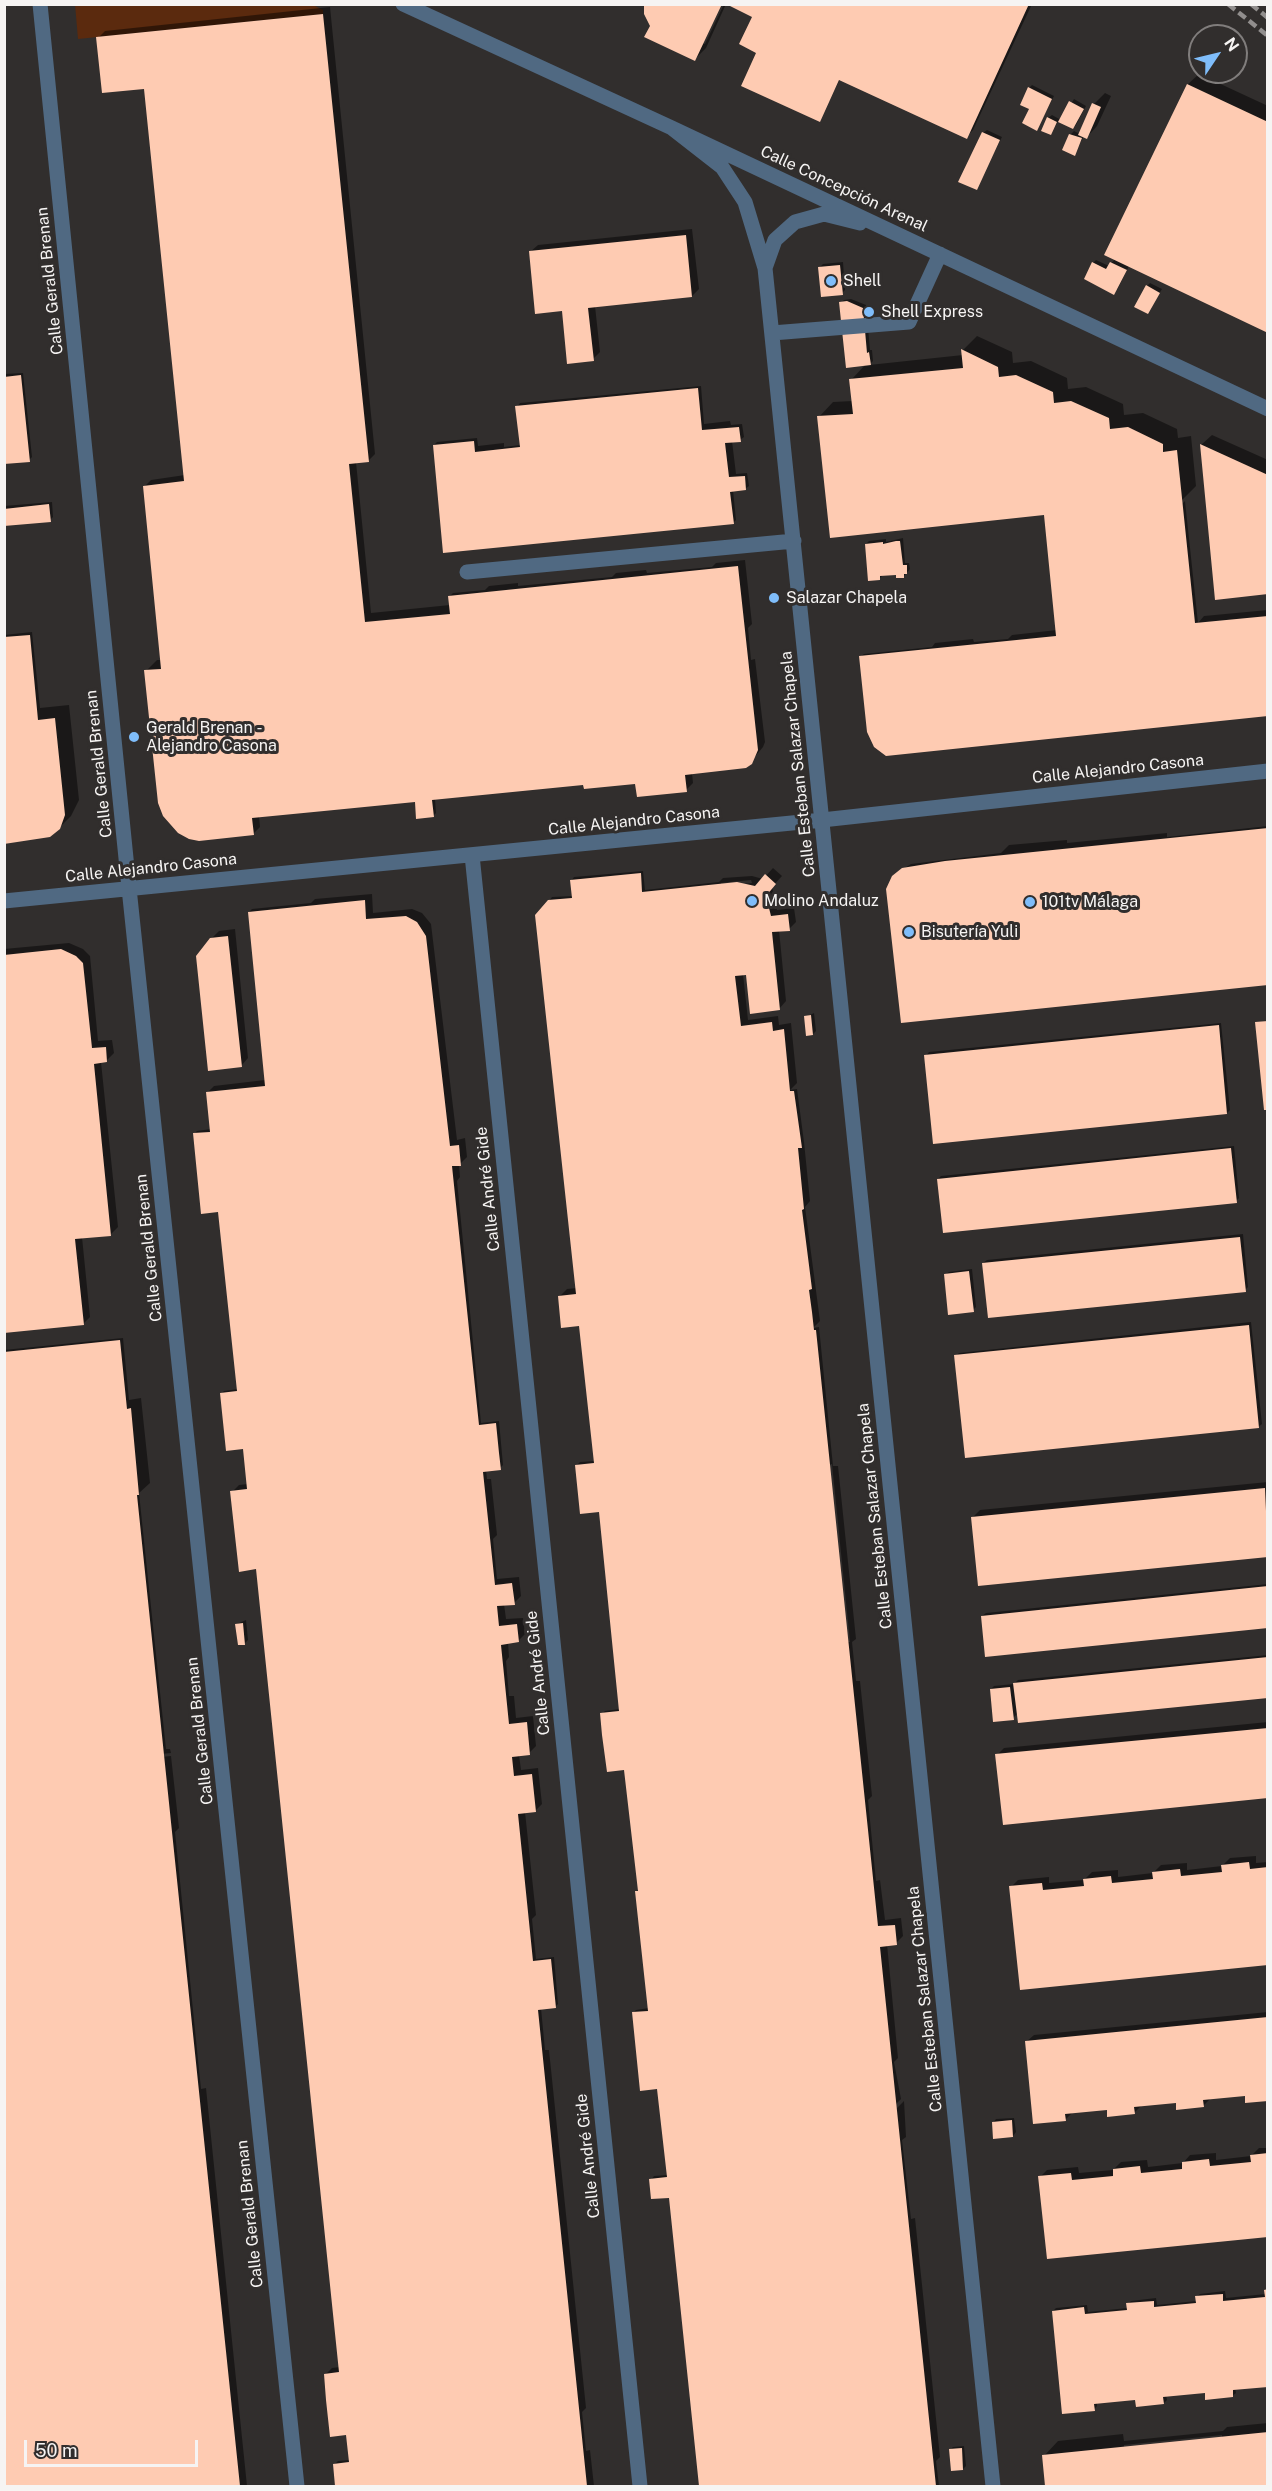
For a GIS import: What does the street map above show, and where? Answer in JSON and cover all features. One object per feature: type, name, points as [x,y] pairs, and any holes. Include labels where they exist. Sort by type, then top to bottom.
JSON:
[{"type":"street","name":"Calle Gerald Brenan","points":[[40,4],[129,888],[297,2487]]},
{"type":"street","name":"Calle Concepción Arenal","points":[[403,4],[891,230],[1268,409]]},
{"type":"street","name":"Calle Esteban Salazar Chapela","points":[[672,128],[722,167],[745,202],[765,268],[993,2487]]},
{"type":"street","name":"Calle Esteban Salazar Chapela","points":[[765,268],[775,240],[795,222],[824,214],[891,230]]},
{"type":"street","points":[[772,333],[909,322],[940,254]]},
{"type":"street","points":[[466,572],[794,541]]},
{"type":"street","name":"Calle Alejandro Casona","points":[[4,901],[822,820],[1268,771]]},
{"type":"street","name":"Calle André Gide","points":[[472,855],[640,2487]]},
{"type":"shaded area","points":[[75,4],[311,4],[323,10],[323,14],[78,39]]},
{"type":"building","points":[[644,4],[722,4],[695,61],[644,37],[650,26],[644,14]]},
{"type":"building","points":[[726,4],[1029,4],[967,139],[839,80],[820,122],[741,86],[756,53],[739,44],[752,17]]},
{"type":"building","points":[[323,14],[369,462],[349,464],[365,622],[450,614],[448,596],[738,566],[758,750],[752,764],[746,768],[685,775],[687,792],[637,797],[635,784],[584,789],[583,785],[432,800],[434,817],[416,819],[415,802],[252,818],[254,835],[199,841],[178,833],[163,816],[158,803],[144,670],[161,669],[143,486],[184,481],[144,89],[102,93],[96,37]]},
{"type":"building","points":[[1187,84],[1268,122],[1266,139],[1268,140],[1268,333],[1104,255]]},
{"type":"building","points":[[1028,87],[1052,99],[1037,131],[1022,123],[1029,109],[1020,105]]},
{"type":"building","points":[[1069,101],[1084,109],[1073,129],[1058,122]]},
{"type":"building","points":[[1092,103],[1101,107],[1087,139],[1078,135]]},
{"type":"building","points":[[1047,117],[1057,122],[1051,135],[1041,131]]},
{"type":"building","points":[[982,132],[1000,140],[977,190],[958,182]]},
{"type":"building","points":[[1069,134],[1082,138],[1075,156],[1062,150]]},
{"type":"building","points":[[686,235],[692,297],[588,308],[594,361],[567,364],[562,311],[535,314],[529,251]]},
{"type":"building","points":[[1092,262],[1106,269],[1110,262],[1127,270],[1114,295],[1084,279]]},
{"type":"building","name":"Shell","points":[[840,265],[843,295],[821,297],[818,267]]},
{"type":"building","points":[[1146,285],[1160,293],[1148,314],[1134,307]]},
{"type":"building","points":[[847,301],[863,308],[867,353],[869,352],[871,365],[846,368],[839,302]]},
{"type":"building","points":[[961,349],[998,367],[999,377],[1016,375],[1053,392],[1054,403],[1071,401],[1109,418],[1110,429],[1128,427],[1163,444],[1163,452],[1177,450],[1195,623],[1268,616],[1268,716],[886,756],[874,747],[867,732],[859,656],[1056,636],[1044,515],[830,538],[817,416],[853,414],[849,379],[963,368]]},
{"type":"building","points":[[21,375],[30,462],[4,464],[4,377]]},
{"type":"building","points":[[698,388],[702,430],[739,427],[741,442],[725,443],[729,477],[745,476],[746,490],[730,492],[734,524],[443,553],[433,445],[474,441],[475,452],[520,447],[515,406]]},
{"type":"building","points":[[1200,444],[1268,475],[1268,594],[1215,600]]},
{"type":"building","points":[[49,504],[51,522],[4,526],[4,509]]},
{"type":"building","points":[[900,541],[903,565],[907,565],[907,574],[904,574],[904,578],[896,578],[896,575],[880,576],[880,580],[868,581],[865,544]]},
{"type":"building","points":[[30,635],[38,720],[55,718],[65,815],[60,829],[50,837],[4,844],[4,637]]},
{"type":"building","points":[[1268,828],[1268,985],[901,1023],[886,889],[892,876],[902,868],[945,861]]},
{"type":"building","points":[[641,873],[642,892],[737,882],[755,886],[765,874],[776,884],[766,896],[771,916],[788,914],[790,931],[772,932],[780,1010],[750,1014],[746,975],[735,976],[741,1026],[772,1022],[773,1031],[784,1029],[790,1091],[794,1091],[802,1148],[798,1148],[804,1209],[802,1210],[812,1289],[809,1290],[814,1330],[816,1330],[878,1926],[895,1925],[897,1945],[880,1947],[936,2486],[699,2486],[669,2198],[651,2199],[649,2179],[667,2177],[657,2089],[640,2091],[632,2012],[648,2011],[635,1891],[638,1891],[624,1770],[607,1772],[602,1735],[600,1713],[619,1711],[599,1512],[580,1514],[575,1465],[594,1463],[579,1326],[561,1328],[558,1296],[576,1294],[535,915],[548,900],[572,898],[570,880]]},
{"type":"building","points":[[365,900],[366,919],[406,916],[417,922],[426,936],[450,1146],[459,1145],[461,1166],[452,1166],[479,1425],[496,1423],[501,1470],[483,1472],[495,1585],[512,1583],[515,1605],[497,1606],[499,1626],[517,1624],[519,1642],[501,1645],[509,1724],[527,1722],[530,1755],[512,1757],[514,1776],[532,1774],[536,1812],[518,1814],[533,1961],[551,1959],[556,2008],[538,2010],[587,2486],[335,2486],[333,2464],[349,2462],[346,2435],[330,2437],[326,2400],[324,2374],[339,2372],[256,1569],[239,1572],[230,1491],[247,1489],[243,1449],[226,1451],[220,1393],[237,1391],[218,1212],[201,1214],[193,1133],[210,1132],[206,1092],[265,1086],[248,912]]},
{"type":"building","points":[[228,936],[242,1067],[208,1071],[196,956],[210,938]]},
{"type":"building","points":[[61,949],[76,956],[83,963],[92,1048],[106,1047],[107,1062],[94,1064],[111,1236],[75,1239],[84,1325],[4,1333],[4,955]]},
{"type":"building","points":[[811,1015],[813,1035],[806,1036],[804,1016]]},
{"type":"building","points":[[1268,1021],[1268,1110],[1264,1110],[1255,1022]]},
{"type":"building","points":[[1219,1025],[1227,1114],[933,1144],[924,1055]]},
{"type":"building","points":[[1231,1148],[1237,1203],[943,1233],[937,1179]]},
{"type":"building","points":[[1240,1237],[1246,1292],[988,1318],[982,1263]]},
{"type":"building","points":[[969,1271],[974,1312],[948,1315],[944,1274]]},
{"type":"building","points":[[1249,1325],[1259,1428],[965,1458],[954,1355]]},
{"type":"building","points":[[120,1340],[127,1409],[131,1408],[139,1495],[137,1495],[240,2486],[4,2486],[4,1352]]},
{"type":"building","points":[[1265,1488],[1268,1557],[978,1586],[971,1517]]},
{"type":"building","points":[[1268,1586],[1268,1628],[985,1657],[981,1616]]},
{"type":"building","points":[[243,1623],[245,1645],[238,1645],[235,1624]]},
{"type":"building","points":[[1268,1657],[1268,1698],[1018,1723],[1013,1683]]},
{"type":"building","points":[[1010,1687],[1014,1720],[993,1722],[990,1689]]},
{"type":"building","points":[[1268,1728],[1268,1798],[1003,1825],[995,1754]]},
{"type":"building","points":[[1249,1862],[1250,1869],[1268,1867],[1268,1965],[1020,1990],[1009,1886],[1042,1883],[1043,1890],[1084,1886],[1083,1879],[1111,1876],[1112,1883],[1153,1879],[1152,1872],[1180,1869],[1181,1876],[1222,1872],[1221,1865]]},
{"type":"building","points":[[1268,2017],[1268,2101],[1245,2103],[1245,2096],[1203,2100],[1204,2107],[1176,2110],[1176,2103],[1134,2107],[1135,2114],[1107,2117],[1107,2110],[1065,2114],[1066,2121],[1033,2124],[1025,2041]]},
{"type":"building","points":[[1012,2120],[1013,2137],[993,2139],[992,2122]]},
{"type":"building","points":[[1268,2153],[1268,2237],[1047,2259],[1038,2176],[1071,2173],[1072,2180],[1113,2176],[1113,2169],[1140,2166],[1141,2173],[1182,2169],[1182,2162],[1209,2159],[1210,2166],[1251,2162],[1250,2155]]},
{"type":"building","points":[[1268,2289],[1268,2387],[1233,2390],[1233,2397],[1205,2400],[1205,2393],[1163,2397],[1164,2404],[1136,2407],[1135,2400],[1094,2404],[1095,2411],[1062,2414],[1052,2311],[1084,2307],[1085,2314],[1127,2310],[1126,2303],[1154,2301],[1154,2307],[1196,2303],[1195,2296],[1223,2294],[1223,2301],[1265,2297],[1264,2290]]},
{"type":"building","points":[[1268,2432],[1268,2486],[1045,2486],[1042,2455]]},
{"type":"building","points":[[962,2448],[963,2470],[951,2471],[949,2449]]},
{"type":"railway","points":[[1228,4],[1268,36]]},
{"type":"railway","points":[[1251,4],[1268,18]]},
{"type":"place","name":"Shell","points":[[831,281]]},
{"type":"place","name":"Shell Express","points":[[869,312]]},
{"type":"place","name":"Salazar Chapela","points":[[774,598]]},
{"type":"place","name":"Gerald Brenan - Alejandro Casona","points":[[134,737]]},
{"type":"place","name":"Molino Andaluz","points":[[752,901]]},
{"type":"place","name":"101tv Málaga","points":[[1030,902]]},
{"type":"place","name":"Bisutería Yuli","points":[[909,932]]}]
